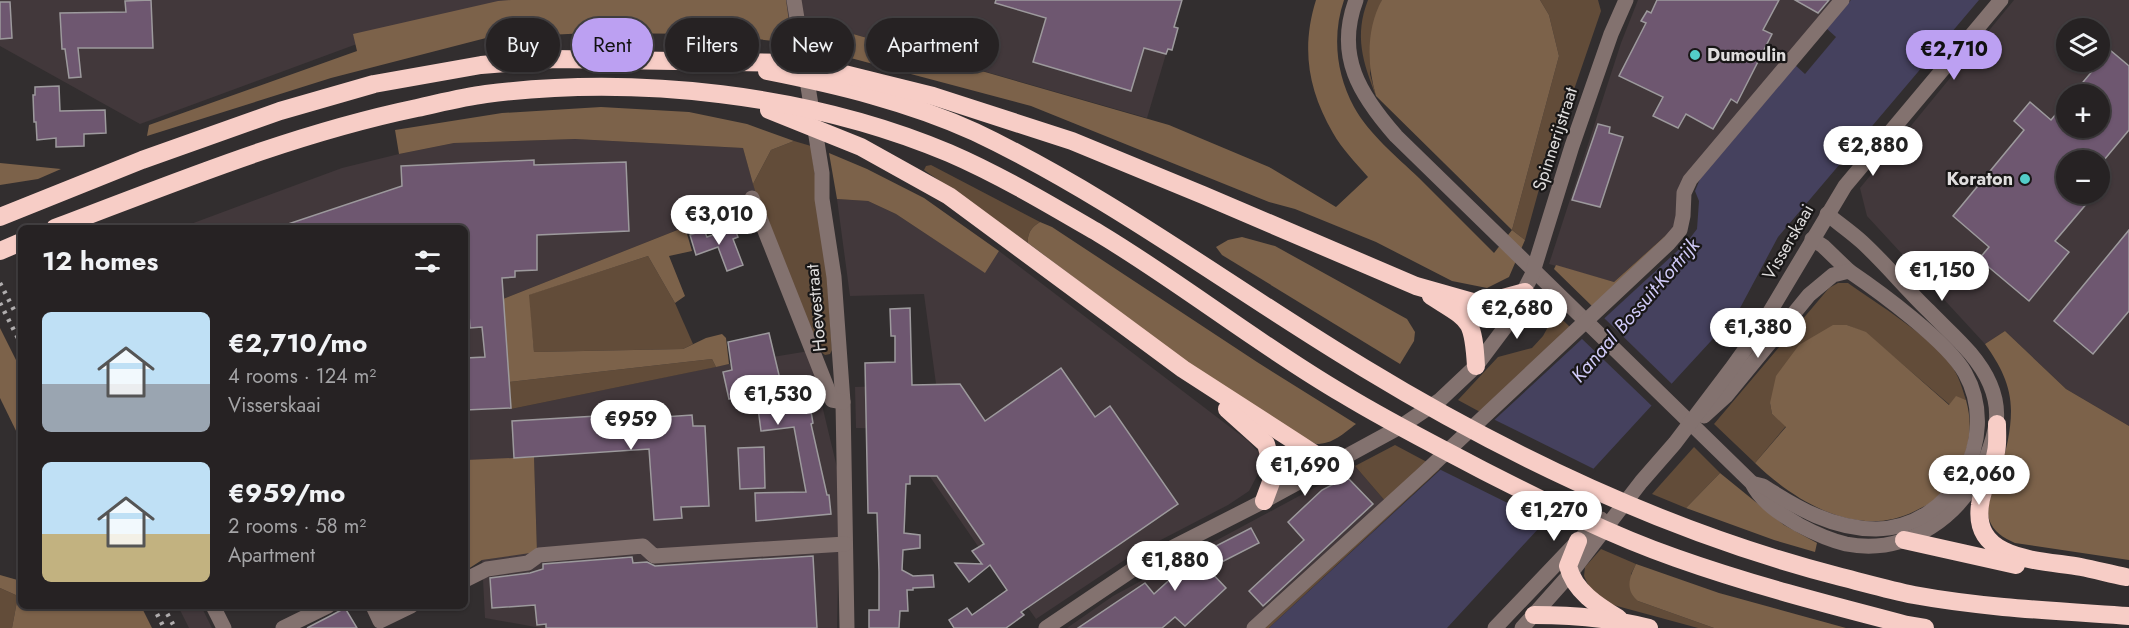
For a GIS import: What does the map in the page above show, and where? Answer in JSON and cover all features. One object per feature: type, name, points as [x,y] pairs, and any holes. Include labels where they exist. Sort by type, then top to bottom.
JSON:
[{"type":"highway","points":[[0,218],[174,149],[280,111],[374,84],[481,65],[555,59],[724,63],[764,67],[834,84],[850,82],[933,96],[1072,141],[1416,286],[1476,303],[1525,292]]},
{"type":"highway","points":[[850,82],[973,132],[1076,185],[1364,369],[1446,416],[1540,464],[1602,492],[1746,550],[1912,595],[2020,609],[2129,616]]},
{"type":"highway","points":[[64,225],[214,167],[298,139],[378,116],[483,94],[579,87],[658,88],[743,98],[771,107],[857,121],[950,154],[1029,194],[1102,236],[1341,393],[1520,489],[1587,522],[1674,557],[1803,599],[1925,628]]},
{"type":"highway","points":[[771,107],[810,128],[861,147],[949,196],[1183,369],[1330,464]]},
{"type":"highway","points":[[0,251],[18,243]]},
{"type":"highway","points":[[1416,286],[1467,321],[1474,334],[1476,366]]},
{"type":"highway","points":[[1183,369],[1266,444],[1275,474],[1264,501]]},
{"type":"highway","points":[[1997,424],[1997,450],[1980,503],[1980,524],[1984,535],[2001,550],[2015,556],[2127,577]]},
{"type":"highway","points":[[1904,540],[2010,564],[2082,575],[2127,577]]},
{"type":"highway","points":[[1578,541],[1568,566],[1571,573],[1580,589],[1590,600],[1622,621]]},
{"type":"highway","points":[[1528,622],[1581,616],[1622,621],[1649,628]]},
{"type":"street","name":"Hoevestraat","points":[[794,0],[822,173],[822,199],[834,277],[843,402],[847,628]]},
{"type":"street","points":[[1356,0],[1349,33],[1350,53],[1356,79],[1367,101],[1396,135],[1752,483],[1757,493],[1776,509],[1794,522],[1828,538],[1862,546],[1891,543],[1904,540],[1935,524],[1966,496],[1983,465],[1997,424],[1995,402],[1990,384],[1971,353],[1862,243],[1827,214]]},
{"type":"street","name":"Spinnerijstraat","points":[[1046,628],[1144,562],[1381,438],[1440,400],[1476,366],[1506,326],[1525,292],[1572,146],[1611,34],[1626,0]]},
{"type":"street","points":[[1254,628],[1425,473],[1669,243],[1680,230],[1684,193],[1690,180],[1842,0]]},
{"type":"street","name":"Visserskaai","points":[[1528,622],[1571,573],[1641,482],[1675,443],[1759,330],[1845,186],[2001,0]]},
{"type":"street","points":[[752,198],[807,333],[825,387],[832,400],[843,402]]},
{"type":"street","points":[[1812,239],[1823,246],[1849,271],[1885,297],[1954,357],[1970,384],[1977,416],[1977,436],[1969,464],[1956,488],[1942,502],[1917,518],[1902,524],[1880,529],[1858,528]]},
{"type":"street","points":[[1675,443],[1726,396],[1809,295],[1833,275],[1849,271]]},
{"type":"street","name":"Visserskaai","points":[[1495,628],[1578,541],[1641,482]]},
{"type":"street","points":[[1752,483],[1827,520],[1904,540]]},
{"type":"street","points":[[468,578],[487,569],[528,563],[539,555],[643,546],[654,556],[845,544]]},
{"type":"street","points":[[214,609],[224,628]]},
{"type":"street","points":[[283,628],[322,609]]},
{"type":"street","points":[[374,609],[380,621],[405,609]]},
{"type":"shaded area","points":[[0,0],[1182,0],[1147,118],[986,72],[999,72],[999,18],[866,18],[866,38],[854,34],[854,18],[771,18],[771,22],[759,22],[759,18],[665,18],[665,27],[653,27],[653,18],[572,18],[572,31],[560,32],[560,18],[486,18],[486,35],[365,41],[140,124],[0,46]]},
{"type":"shaded area","points":[[786,0],[789,18],[771,18],[771,41],[759,39],[759,18],[665,18],[665,34],[653,34],[653,18],[572,18],[572,34],[560,34],[560,18],[486,18],[486,38],[331,78],[147,136],[149,125],[357,51],[353,34],[498,1]]},
{"type":"shaded area","points":[[1316,0],[1344,0],[1338,27],[1338,54],[1343,81],[1354,107],[1375,136],[1494,253],[1512,230],[1525,240],[1509,277],[1487,288],[1452,281],[1376,242],[1295,209],[1269,202],[1031,106],[903,72],[985,72],[1169,125],[1269,167],[1336,207],[1368,177],[1333,133],[1318,101],[1309,68],[1311,18]]},
{"type":"shaded area","points":[[1368,0],[1382,0],[1370,74],[1376,96],[1367,72],[1361,37]]},
{"type":"shaded area","points":[[1382,0],[1540,0],[1549,15],[1559,56],[1512,230],[1376,96],[1371,72],[1370,47],[1373,23]]},
{"type":"shaded area","points":[[1540,0],[1598,0],[1601,11],[1556,142],[1549,153],[1525,240],[1512,230],[1559,56],[1549,15]]},
{"type":"shaded area","points":[[1638,0],[1851,0],[1679,189],[1677,220],[1674,228],[1614,282],[1549,264],[1621,43]]},
{"type":"shaded area","points":[[2014,0],[2129,0],[2129,426],[2066,389],[2005,331],[1985,344],[1867,216],[1860,188]]},
{"type":"shaded area","points":[[854,34],[866,38],[866,62],[854,59]]},
{"type":"shaded area","points":[[601,107],[689,112],[747,124],[794,141],[771,150],[753,184],[743,148],[575,139],[454,143],[399,154],[395,130],[502,113]]},
{"type":"shaded area","points":[[575,139],[743,148],[758,201],[685,227],[503,299],[511,409],[729,364],[809,351],[840,480],[837,628],[541,628],[485,618],[482,560],[537,551],[534,458],[468,460],[468,225],[188,225],[342,168],[454,143]]},
{"type":"shaded area","points":[[794,141],[811,146],[825,249],[832,350],[830,354],[825,355],[820,351],[753,184],[771,150]]},
{"type":"shaded area","points":[[829,153],[867,169],[924,198],[999,251],[985,273],[896,214],[868,201],[837,199]]},
{"type":"shaded area","points":[[0,163],[61,169],[38,179],[0,185]]},
{"type":"shaded area","points":[[931,165],[1040,222],[1028,236],[1028,243],[924,170],[926,166]]},
{"type":"shaded area","points":[[837,199],[868,201],[896,214],[984,272],[999,251],[1247,440],[1260,454],[1262,466],[1249,491],[1228,505],[1132,555],[1036,619],[1005,575],[1000,578],[897,429],[856,428],[855,387],[936,384],[924,294],[850,296]]},
{"type":"shaded area","points":[[1040,222],[1052,227],[1257,362],[1356,424],[1333,440],[1316,444],[1248,408],[1028,243],[1028,236]]},
{"type":"shaded area","points":[[685,227],[692,251],[669,256],[685,296],[675,303],[648,256],[529,295],[534,352],[683,349],[706,338],[722,334],[726,338],[729,364],[716,367],[712,359],[509,382],[503,299]]},
{"type":"shaded area","points":[[1674,228],[1594,308],[1554,269],[1556,265],[1614,282]]},
{"type":"shaded area","points":[[1242,237],[1275,246],[1407,319],[1415,332],[1414,341],[1400,364],[1222,255],[1216,247],[1228,240]]},
{"type":"shaded area","points":[[648,256],[675,303],[693,344],[683,349],[534,352],[528,295]]},
{"type":"shaded area","points":[[1838,283],[1848,283],[1903,321],[1931,344],[1954,369],[1966,400],[1956,397],[1950,405],[1866,333],[1847,325],[1770,403],[1772,414],[1786,426],[1755,463],[1714,424],[1829,288]]},
{"type":"shaded area","points":[[1537,295],[1572,329],[1482,413],[1458,400],[1498,357],[1532,348],[1543,336],[1549,325]]},
{"type":"shaded area","points":[[1833,325],[1847,325],[1866,332],[1949,405],[1956,396],[1966,400],[1970,431],[1966,450],[1958,469],[1939,497],[1915,511],[1894,519],[1872,521],[1850,519],[1829,512],[1789,491],[1755,463],[1786,427],[1772,414],[1770,403],[1776,376],[1799,345]]},
{"type":"shaded area","points":[[0,328],[18,364],[18,435],[0,398]]},
{"type":"shaded area","points":[[2005,331],[2066,389],[2129,426],[2129,560],[2015,543],[1993,528],[1989,519],[1988,507],[2006,448],[2011,411],[2004,376],[1985,344]]},
{"type":"shaded area","points":[[712,359],[716,367],[511,409],[509,382]]},
{"type":"shaded area","points":[[1395,445],[1440,469],[1269,628],[1260,628],[1386,502],[1355,466]]},
{"type":"shaded area","points":[[1694,447],[1720,473],[1686,508],[1652,494]]},
{"type":"shaded area","points":[[534,457],[537,552],[482,560],[468,569],[468,460]]},
{"type":"shaded area","points":[[1355,466],[1386,502],[1248,628],[1067,628],[1113,596]]},
{"type":"shaded area","points":[[1720,473],[1784,525],[1817,543],[1815,552],[1774,540],[1686,508]]},
{"type":"shaded area","points":[[1601,549],[1636,564],[1631,574],[1638,601],[1714,628],[1698,628],[1606,603],[1589,587],[1584,576],[1585,567]]},
{"type":"shaded area","points":[[1636,564],[1719,593],[1846,628],[1714,628],[1638,601],[1630,588]]},
{"type":"shaded area","points":[[0,575],[18,580],[18,596],[0,588]]},
{"type":"shaded area","points":[[0,588],[18,596],[12,628],[0,628]]},
{"type":"shaded area","points":[[18,596],[18,609],[142,609],[152,628],[12,628]]},
{"type":"shaded area","points":[[180,609],[202,609],[212,628],[189,628]]},
{"type":"water","name":"Kanaal Bossuit-Kortrijk","points":[[1851,0],[1979,0],[1778,237],[1732,323],[1722,329],[1447,628],[1269,628],[1687,242],[1697,229],[1699,201],[1695,191],[1700,179]]},
{"type":"pier","points":[[1826,28],[1836,37],[1805,74],[1795,65]]},
{"type":"pier","points":[[1602,316],[1674,386],[1654,408],[1580,337]]},
{"type":"pier","points":[[1491,418],[1596,470],[1548,523],[1437,468]]},
{"type":"building","points":[[151,0],[153,48],[78,48],[81,77],[69,78],[65,49],[62,49],[60,13],[126,12],[125,1]]},
{"type":"building","points":[[996,0],[1182,0],[1174,27],[1178,28],[1172,50],[1168,49],[1166,54],[1144,48],[1131,91],[1033,62],[1046,18],[995,3]]},
{"type":"building","name":"Dumoulin","points":[[1657,0],[1779,0],[1763,30],[1772,34],[1737,103],[1731,99],[1713,129],[1686,114],[1678,128],[1653,116],[1663,97],[1619,76],[1646,23],[1641,21],[1647,11],[1651,13]]},
{"type":"building","points":[[1795,0],[1829,0],[1818,13]]},
{"type":"building","points":[[0,2],[10,2],[12,38],[0,39]]},
{"type":"building","name":"Koraton","points":[[2110,50],[2129,66],[2129,130],[2110,153],[2110,150],[2056,150],[2056,204],[2086,204],[2055,241],[2069,252],[2029,301],[1979,259],[1989,247],[1953,216],[2024,130],[2014,121],[2030,102],[2051,120],[2056,114],[2056,138],[2110,138],[2110,84],[2081,84],[2092,72],[2110,72]]},
{"type":"building","points":[[59,86],[60,111],[105,110],[106,133],[84,134],[84,146],[56,147],[56,138],[37,140],[36,122],[34,122],[35,87]]},
{"type":"building","points":[[1598,124],[1610,127],[1609,133],[1623,137],[1600,207],[1572,200]]},
{"type":"building","points":[[534,160],[534,165],[626,162],[629,231],[537,235],[537,270],[515,271],[515,277],[502,278],[511,408],[468,410],[468,358],[485,357],[482,327],[470,328],[468,225],[285,225],[402,186],[401,166]]},
{"type":"building","points":[[734,227],[738,237],[733,239],[743,265],[727,271],[718,247],[696,255],[690,235],[704,230],[707,237]]},
{"type":"building","points":[[2129,230],[2129,311],[2093,354],[2054,321]]},
{"type":"building","points":[[910,308],[912,385],[960,384],[985,421],[1061,368],[1095,417],[1110,406],[1178,504],[1021,612],[1024,615],[1006,628],[954,628],[949,620],[967,608],[972,615],[1007,590],[990,565],[969,582],[955,563],[982,564],[972,551],[984,544],[937,476],[910,476],[910,484],[906,484],[904,533],[920,535],[920,548],[903,550],[902,570],[913,576],[933,575],[934,587],[907,590],[908,611],[900,611],[899,628],[869,628],[869,610],[879,610],[879,572],[877,513],[868,513],[865,363],[895,362],[895,336],[891,336],[890,309]]},
{"type":"building","points":[[769,333],[784,396],[808,394],[813,423],[811,424],[827,495],[829,495],[831,514],[756,521],[755,493],[806,492],[794,427],[761,431],[756,393],[729,399],[723,372],[732,370],[728,342]]},
{"type":"building","points":[[648,413],[649,418],[692,415],[693,426],[705,426],[709,506],[681,507],[682,518],[654,520],[649,449],[514,458],[512,421]]},
{"type":"building","points":[[764,447],[765,488],[740,489],[738,448]]},
{"type":"building","points":[[1347,477],[1373,504],[1263,606],[1249,591],[1304,540],[1288,522],[1322,490]]},
{"type":"building","points":[[1251,528],[1259,543],[1208,569],[1226,588],[1185,626],[1175,617],[1162,628],[1078,628],[1145,583],[1154,594],[1178,572],[1175,567]]},
{"type":"building","points":[[813,556],[817,628],[546,628],[546,624],[537,625],[535,605],[492,608],[490,578],[530,573],[543,569],[543,564],[632,557],[633,563],[647,562],[655,566]]},
{"type":"building","points":[[346,609],[357,628],[307,628]]},
{"type":"railway","points":[[0,283],[14,310]]},
{"type":"railway","points":[[0,303],[18,338]]},
{"type":"railway","points":[[154,609],[164,628]]},
{"type":"railway","points":[[165,609],[175,628]]},
{"type":"place","name":"Dumoulin","points":[[1695,55]]},
{"type":"place","name":"Koraton","points":[[2025,179]]}]
